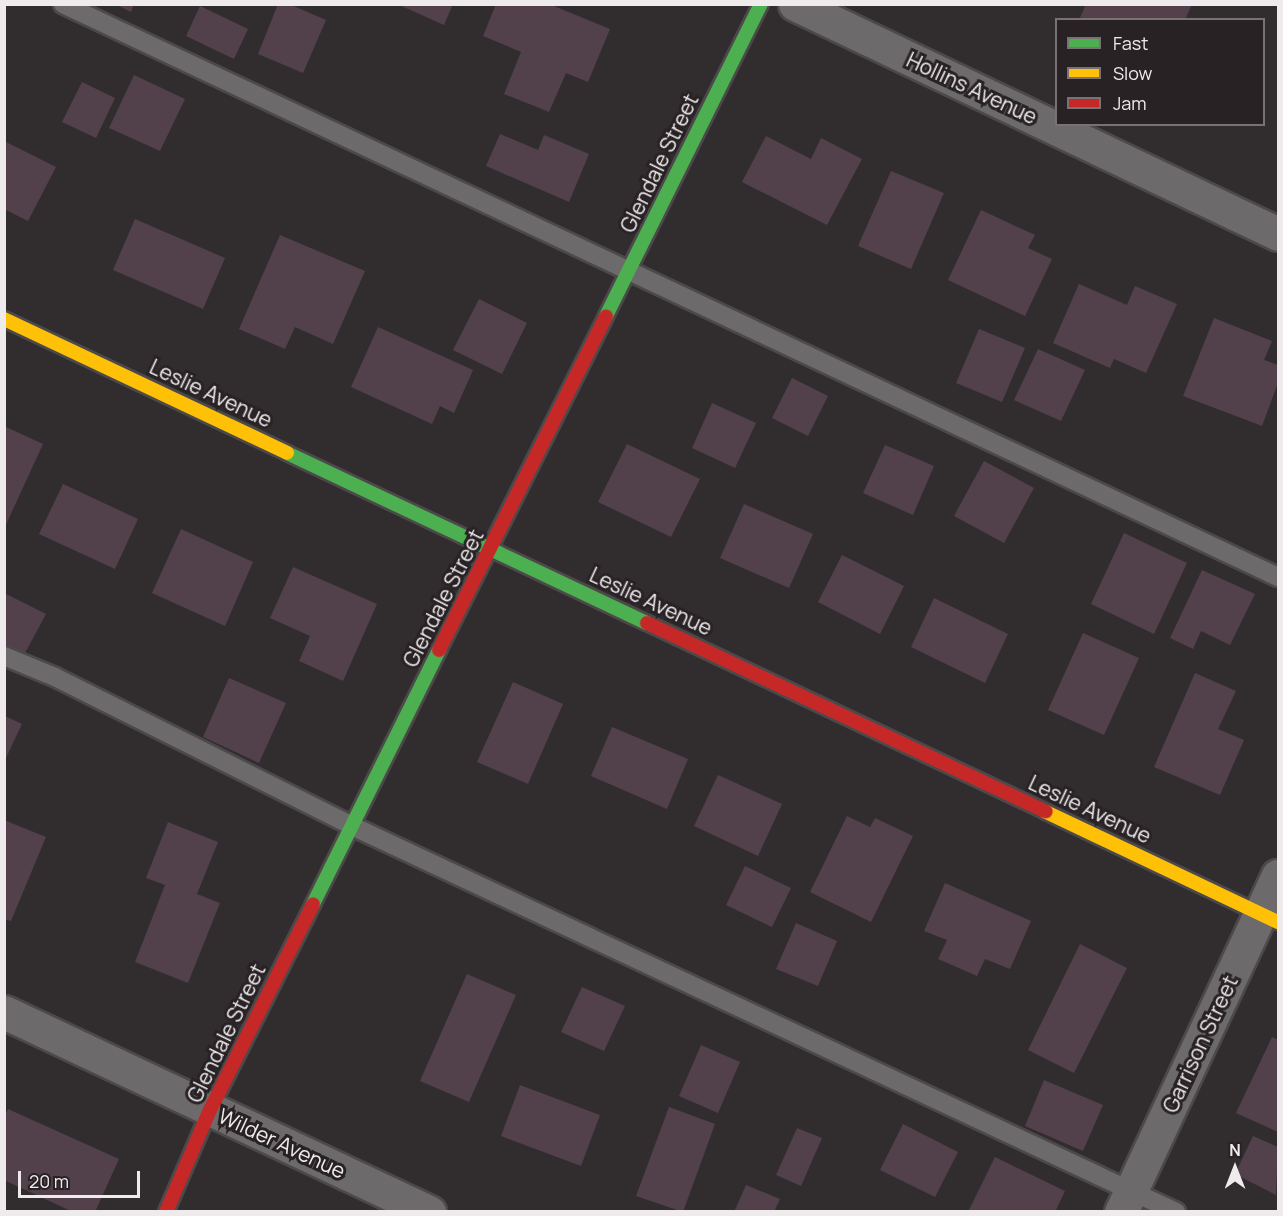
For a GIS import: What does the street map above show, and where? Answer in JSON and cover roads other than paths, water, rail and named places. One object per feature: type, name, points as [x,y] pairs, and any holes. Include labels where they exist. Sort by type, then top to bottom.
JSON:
[{"type":"street","name":"Glendale Street","points":[[166,1212],[210,1110],[492,548],[761,4]]},
{"type":"street","name":"Hollins Avenue","points":[[795,4],[1278,234]]},
{"type":"street","name":"Leslie Avenue","points":[[4,319],[1270,918]]},
{"type":"street","name":"Garrison Street","points":[[1126,1201],[1270,918],[1278,876]]},
{"type":"street","name":"Wilder Avenue","points":[[4,1012],[429,1212]]},
{"type":"lane","points":[[63,4],[1278,577]]},
{"type":"lane","points":[[4,656],[55,677],[352,826],[1126,1201],[1176,1212]]}]
